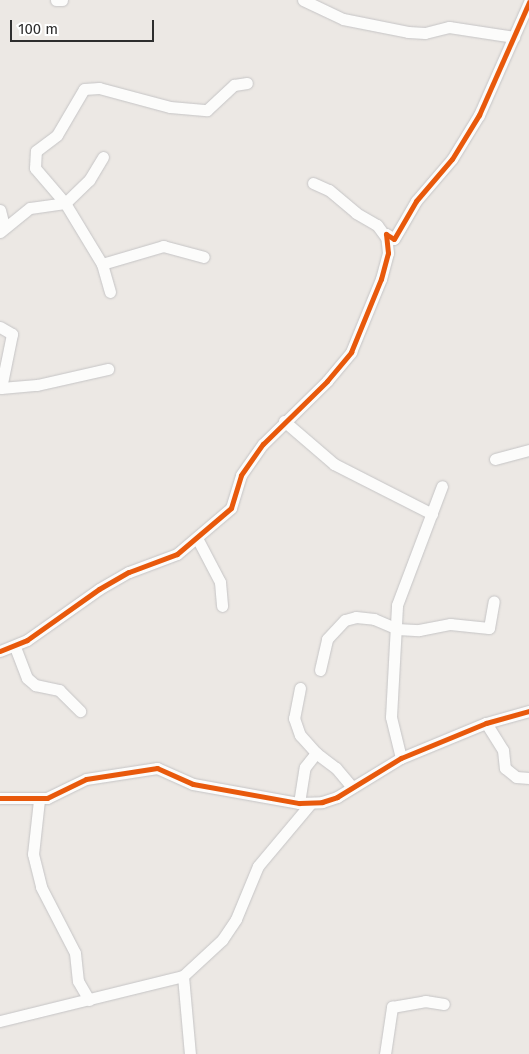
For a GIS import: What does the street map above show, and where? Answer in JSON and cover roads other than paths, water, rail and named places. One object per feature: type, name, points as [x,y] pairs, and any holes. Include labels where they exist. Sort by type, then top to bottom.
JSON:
[{"type":"street","points":[[56,0],[62,0]]},
{"type":"street","points":[[303,0],[343,18],[408,32],[425,33],[449,27],[514,37]]},
{"type":"street","points":[[312,183],[329,190],[394,239],[416,202],[452,159],[479,115],[529,2]]},
{"type":"street","points":[[110,292],[102,264],[65,203],[35,168],[34,156],[36,151],[57,135],[84,89],[99,88],[170,107],[207,110],[234,85],[247,83]]},
{"type":"street","points":[[2,229],[30,208],[65,203],[89,180],[103,157]]},
{"type":"street","points":[[0,210],[2,229]]},
{"type":"street","points":[[386,234],[391,247]]},
{"type":"street","points":[[0,652],[15,647],[99,589],[129,572],[177,554],[231,508],[245,467],[284,421],[327,381],[351,352],[381,279],[388,252],[386,234]]},
{"type":"street","points":[[102,264],[163,246],[204,257]]},
{"type":"street","points":[[0,327],[12,334],[1,388],[37,385],[108,369]]},
{"type":"street","points":[[284,421],[334,464],[432,514]]},
{"type":"street","points":[[495,459],[529,450]]},
{"type":"street","points":[[401,758],[391,717],[399,598],[442,486]]},
{"type":"street","points":[[197,538],[220,582],[222,606]]},
{"type":"street","points":[[320,670],[327,639],[346,620],[356,617],[374,620],[397,629],[419,630],[450,624],[489,628],[494,601]]},
{"type":"street","points":[[15,647],[27,678],[35,685],[59,690],[80,711]]},
{"type":"street","points":[[300,688],[294,718],[300,736],[316,753],[336,768],[352,787]]},
{"type":"street","points":[[0,798],[39,800],[91,777],[157,768],[169,771],[187,782],[304,803],[337,797],[401,758],[486,723],[529,711]]},
{"type":"street","points":[[486,723],[503,750],[505,768],[516,777],[529,778]]},
{"type":"street","points":[[0,1021],[183,976],[222,940],[236,919],[258,866],[304,803],[305,767],[316,753]]},
{"type":"street","points":[[39,800],[34,854],[40,887],[75,953],[78,981],[89,1000]]},
{"type":"street","points":[[183,976],[190,1054]]},
{"type":"street","points":[[385,1054],[392,1007],[425,1001],[444,1004]]}]
